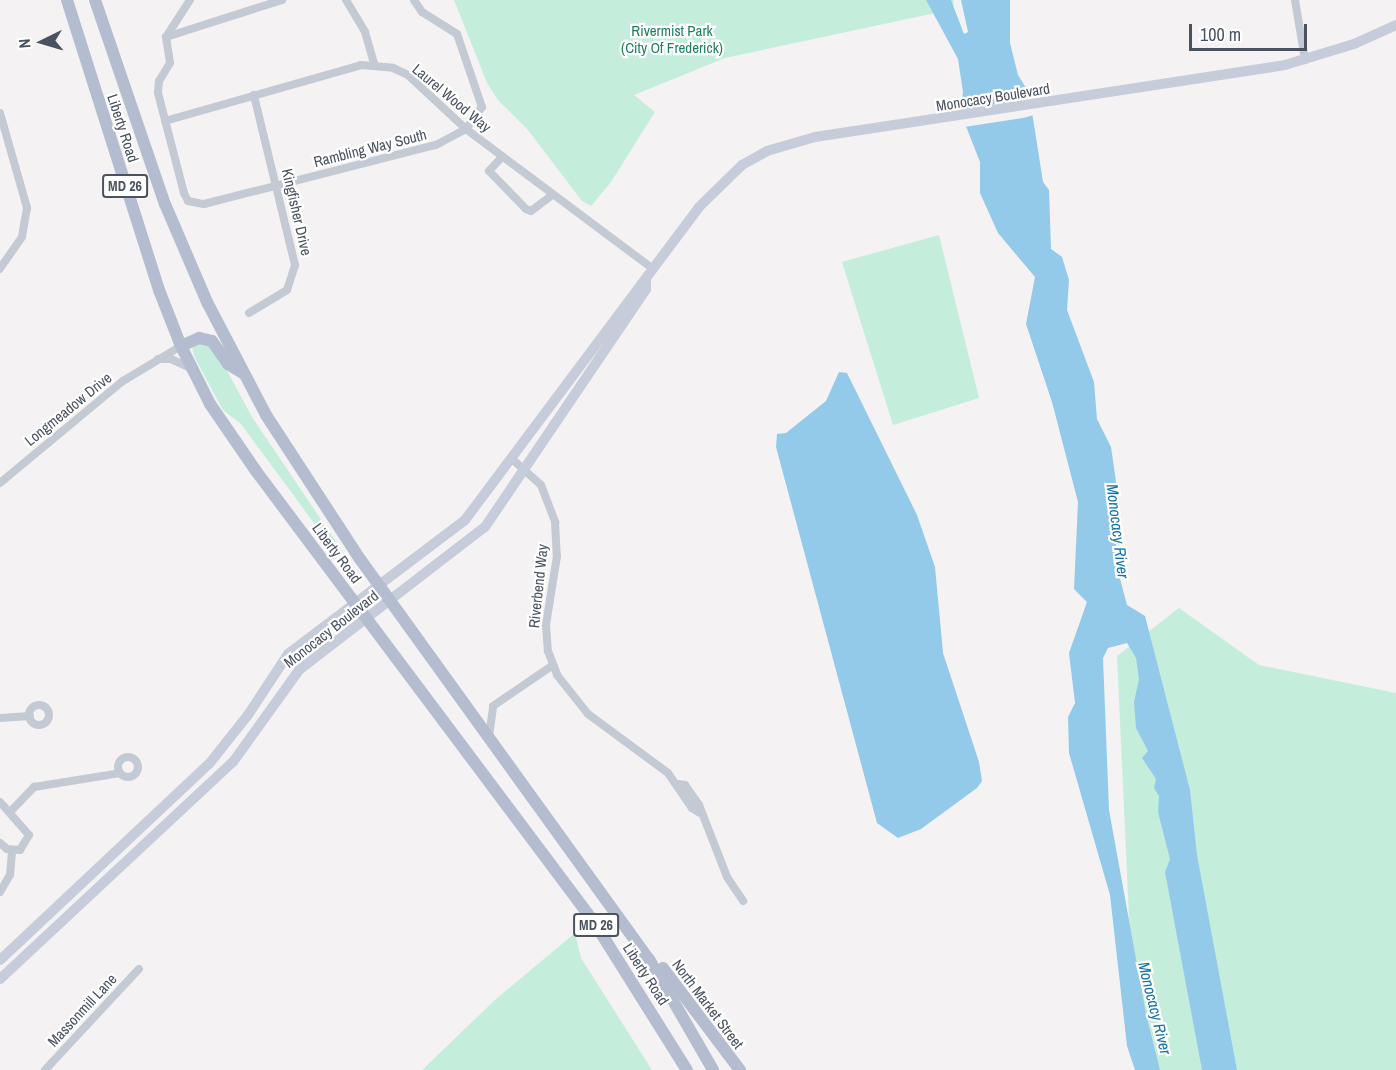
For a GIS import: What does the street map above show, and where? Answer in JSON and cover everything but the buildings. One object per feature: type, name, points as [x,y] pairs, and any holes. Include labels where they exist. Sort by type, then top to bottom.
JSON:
[{"type":"main road","name":"Liberty Road","points":[[67,0],[152,270],[192,369],[238,446],[594,922],[685,1065]]},
{"type":"main road","name":"Liberty Road","points":[[95,0],[161,195],[244,374],[302,474],[379,585],[649,959],[713,1070]]},
{"type":"main road","name":"Monocacy Boulevard","points":[[0,960],[209,764],[248,715],[288,654],[465,520],[638,285],[646,280],[711,192],[742,165],[795,141],[1093,96],[1305,60],[1396,25]]},
{"type":"main road","name":"Monocacy Boulevard","points":[[0,979],[233,762],[299,670],[477,536],[501,508],[646,289],[646,280]]},
{"type":"main road","points":[[181,346],[199,338],[212,341],[228,364],[244,374]]},
{"type":"main road","name":"North Market Street","points":[[649,959],[660,965],[740,1070]]},
{"type":"main road","points":[[685,1065],[696,1070]]},
{"type":"street","points":[[190,0],[166,37],[170,63],[158,87],[165,121],[375,64],[365,32],[346,0]]},
{"type":"street","points":[[166,37],[256,4],[282,0]]},
{"type":"street","points":[[414,0],[422,12],[457,34],[482,107],[466,129]]},
{"type":"street","points":[[1295,0],[1305,60]]},
{"type":"street","name":"Laurel Wood Way","points":[[375,64],[408,75],[466,129],[653,269]]},
{"type":"street","name":"Kingfisher Drive","points":[[249,313],[281,296],[295,271],[254,95]]},
{"type":"street","points":[[0,113],[27,208],[17,249],[0,269]]},
{"type":"street","name":"Rambling Way South","points":[[165,121],[188,201],[204,204],[436,146],[466,129]]},
{"type":"street","points":[[502,157],[489,171],[526,209],[531,211],[552,195]]},
{"type":"street","name":"Longmeadow Drive","points":[[0,483],[96,403],[156,360],[181,346]]},
{"type":"street","points":[[156,360],[171,359],[192,369]]},
{"type":"street","name":"Riverbend Way","points":[[512,459],[547,495],[556,530],[557,556],[546,625],[553,665],[573,699],[678,784],[692,808],[700,813],[727,877],[743,901]]},
{"type":"street","points":[[489,738],[493,706],[553,665]]},
{"type":"street","points":[[0,718],[30,716]]},
{"type":"street","points":[[10,812],[34,787],[120,773]]},
{"type":"street","points":[[0,802],[29,835],[24,846],[12,850],[0,843]]},
{"type":"street","points":[[0,892],[10,875],[12,850]]},
{"type":"street","name":"Massonmill Lane","points":[[45,1070],[139,969]]},
{"type":"green space","name":"Rivermist Park (City Of Frederick)","points":[[454,0],[954,0],[953,8],[940,12],[725,58],[634,95],[655,112],[611,182],[591,206],[582,201],[528,130],[498,100],[487,83]]},
{"type":"green space","points":[[939,235],[979,398],[893,425],[842,262]]},
{"type":"green space","points":[[197,344],[209,344],[218,354],[252,417],[357,573],[353,576],[241,424],[223,410],[195,358],[192,348]]},
{"type":"green space","points":[[1179,608],[1259,665],[1396,693],[1396,1070],[1136,1070],[1117,656]]},
{"type":"green space","points":[[575,933],[581,958],[652,1070],[422,1070],[496,999]]},
{"type":"water","points":[[926,0],[951,0],[964,34],[968,32],[961,0],[1010,0],[1010,43],[1018,75],[1029,93],[1043,182],[1049,190],[1051,249],[1062,257],[1069,280],[1067,310],[1094,382],[1097,419],[1111,447],[1119,503],[1115,560],[1127,605],[1145,616],[1190,790],[1197,855],[1237,1070],[1202,1070],[1165,872],[1170,859],[1158,812],[1159,796],[1154,788],[1156,779],[1142,758],[1148,751],[1136,728],[1134,702],[1139,679],[1136,658],[1127,643],[1108,648],[1103,658],[1109,810],[1146,1014],[1160,1070],[1135,1070],[1127,1046],[1110,895],[1069,753],[1068,717],[1075,703],[1069,653],[1087,602],[1074,589],[1078,502],[1052,402],[1026,324],[1035,277],[998,233],[980,193],[980,162],[960,111],[963,92],[958,59]]},
{"type":"water","points":[[839,372],[847,373],[917,515],[935,567],[943,653],[979,762],[982,781],[977,788],[921,829],[898,838],[877,823],[776,447],[777,434],[786,433],[826,401]]},
{"type":"pier","points":[[1032,97],[1034,115],[1023,118],[964,127],[957,112]]},
{"type":"water label","name":"Monocacy River","points":[[1118,531]]},
{"type":"water label","name":"Monocacy River","points":[[1155,1008]]}]
